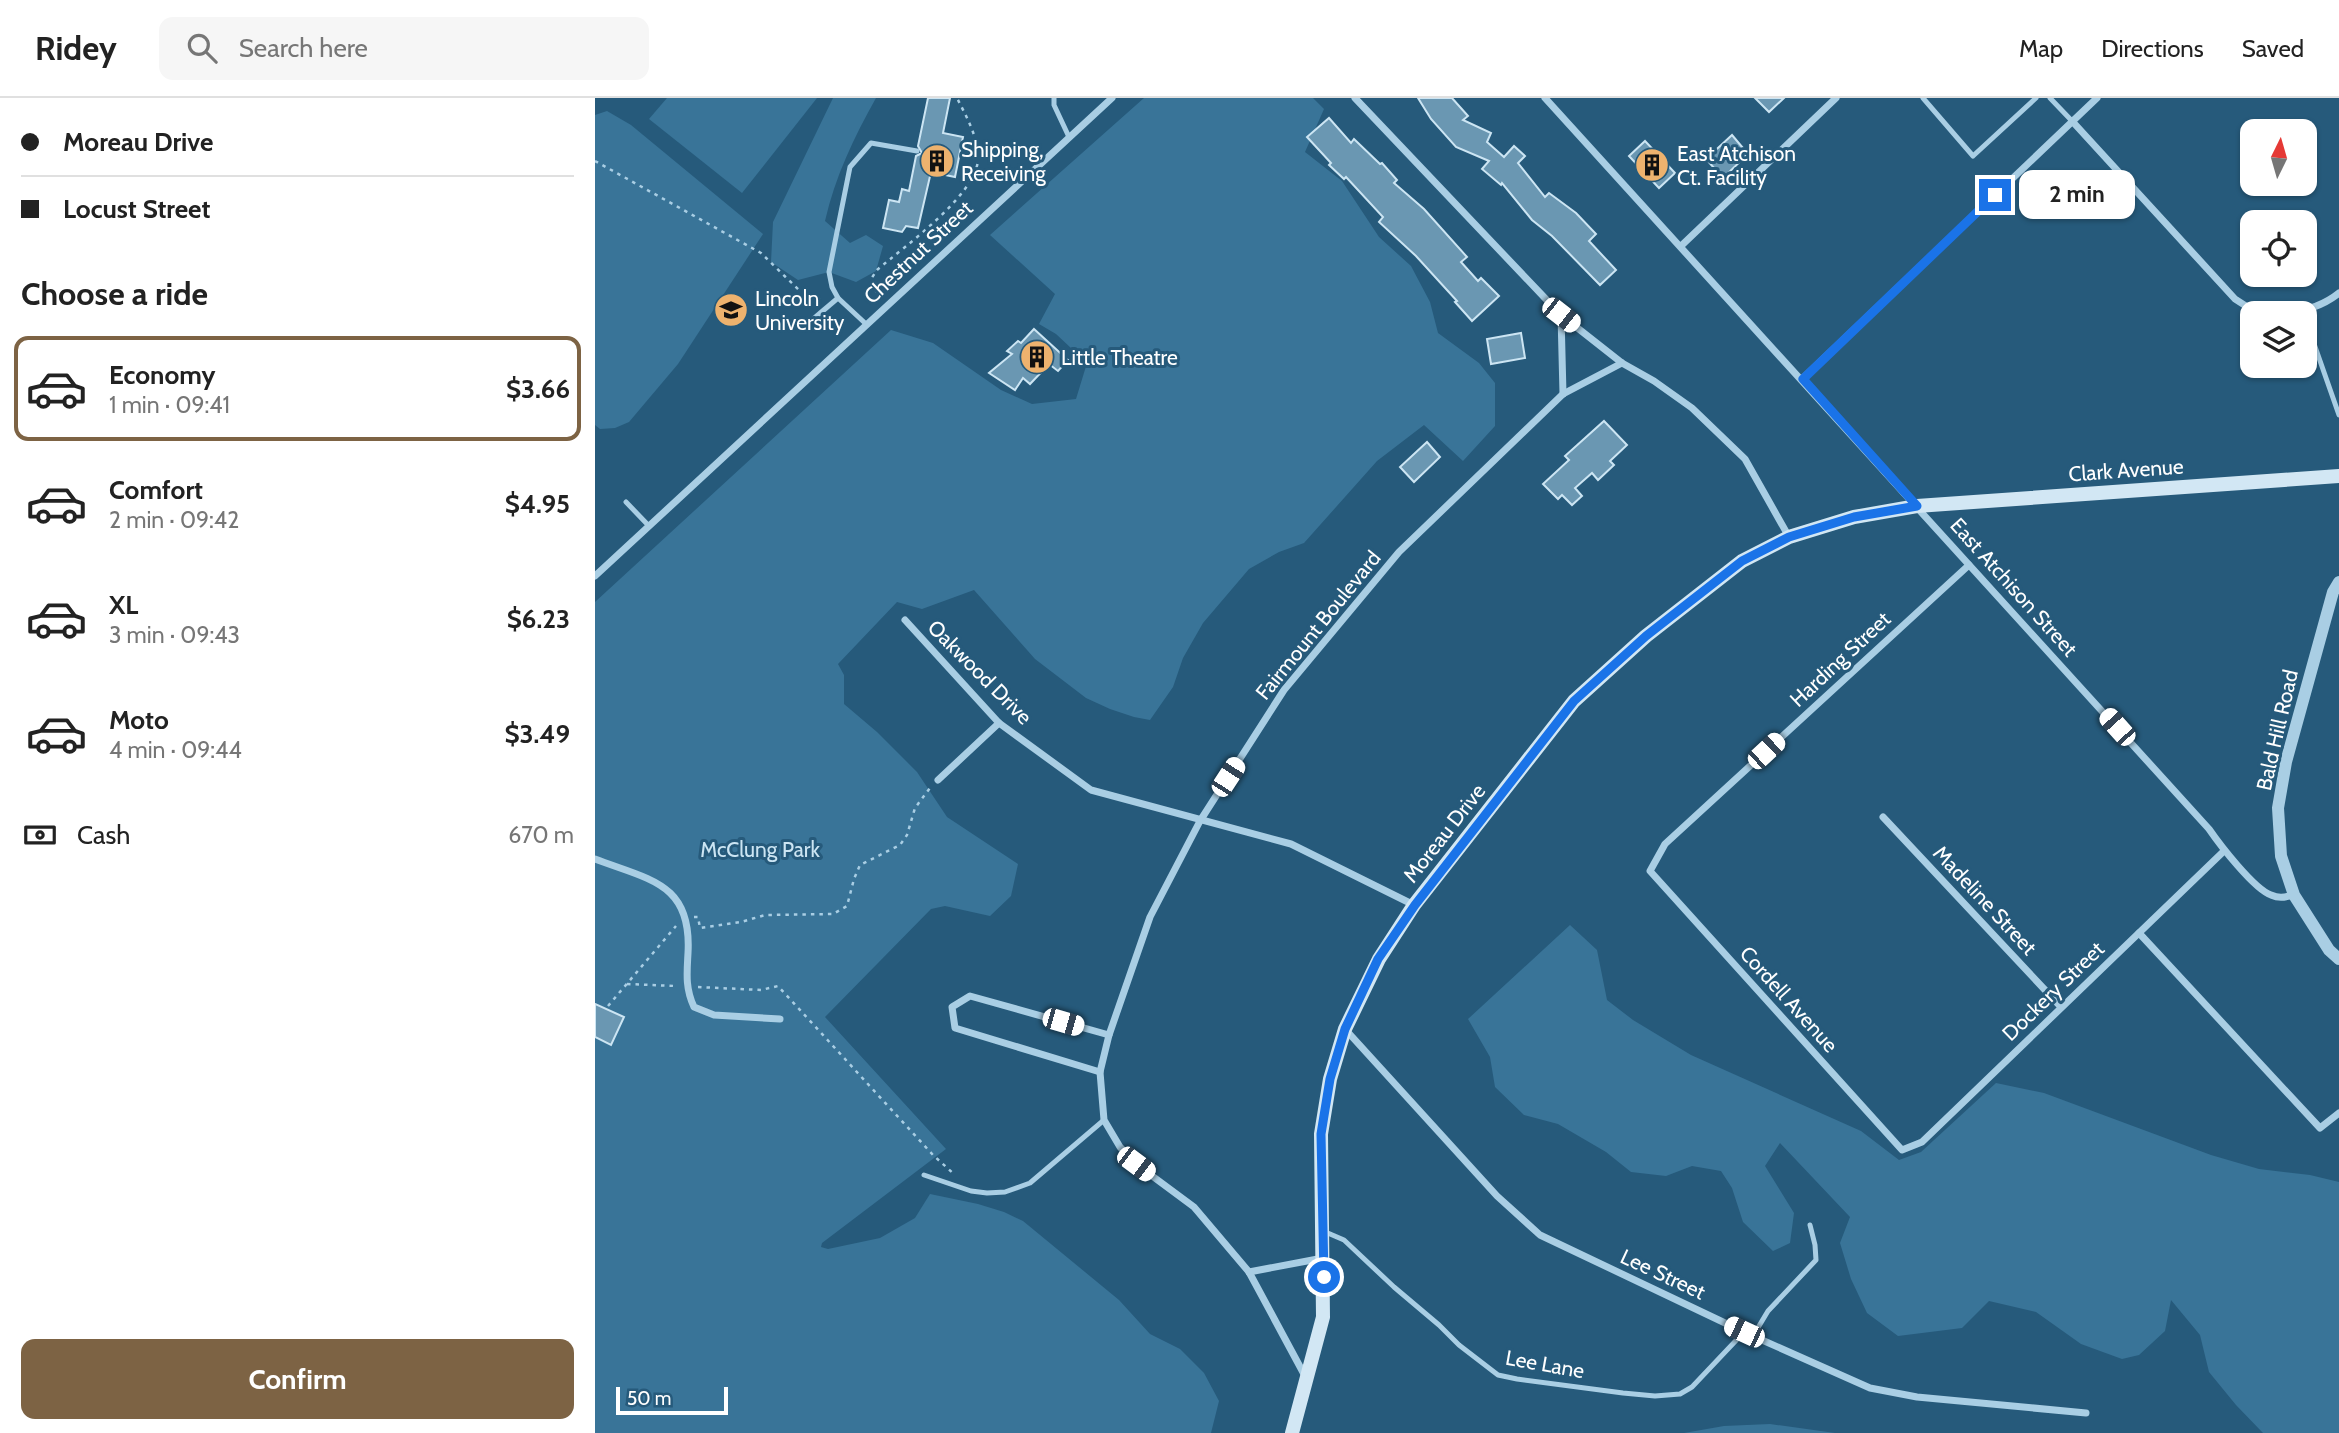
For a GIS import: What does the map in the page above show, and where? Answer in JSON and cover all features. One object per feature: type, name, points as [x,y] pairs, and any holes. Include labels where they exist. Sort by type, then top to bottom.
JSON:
[{"type":"main road","name":"Clark Avenue","points":[[1917,506],[2339,476]]},
{"type":"main road","name":"Moreau Drive","points":[[1292,1433],[1323,1317],[1321,1134],[1330,1079],[1345,1029],[1378,959],[1415,905],[1574,701],[1646,636],[1742,561],[1789,537],[1854,517],[1917,506]]},
{"type":"street","name":"Chestnut Street","points":[[595,576],[1112,98]]},
{"type":"street","points":[[1355,98],[1561,315],[1622,363],[1654,381],[1692,408],[1745,458],[1789,537]]},
{"type":"street","name":"East Atchison Street","points":[[1545,98],[2209,829],[2224,851],[2267,894],[2281,898],[2294,895]]},
{"type":"street","points":[[1681,246],[1836,98]]},
{"type":"street","points":[[1803,379],[2097,98]]},
{"type":"street","points":[[2072,121],[2240,303]]},
{"type":"street","points":[[2317,308],[2339,293]]},
{"type":"street","points":[[1561,315],[1563,394]]},
{"type":"street","name":"Fairmount Boulevard","points":[[1307,1380],[1249,1272],[1194,1207],[1136,1164],[1120,1147],[1104,1120],[1100,1072],[1109,1035],[1150,917],[1200,821],[1284,690],[1399,552],[1563,394],[1622,363]]},
{"type":"street","name":"Harding Street","points":[[1650,871],[1665,844],[1969,565]]},
{"type":"street","name":"Bald Hill Road","points":[[2339,582],[2326,618],[2290,749],[2279,808],[2281,856],[2294,895],[2329,950],[2339,959]]},
{"type":"street","name":"Oakwood Drive","points":[[905,621],[999,723],[1091,790],[1291,844],[1415,905]]},
{"type":"street","points":[[938,780],[999,723]]},
{"type":"street","name":"Madeline Street","points":[[1882,817],[2061,1007]]},
{"type":"street","name":"Dockery Street","points":[[1902,1150],[1922,1142],[2224,851]]},
{"type":"street","points":[[595,859],[640,876],[677,897],[688,921],[686,986],[694,1007],[714,1015],[779,1019]]},
{"type":"street","name":"Cordell Avenue","points":[[1650,871],[1902,1150]]},
{"type":"street","points":[[2139,933],[2320,1128],[2339,1113]]},
{"type":"street","points":[[1100,1072],[955,1028],[952,1007],[970,996],[1109,1035]]},
{"type":"street","name":"Lee Street","points":[[1345,1029],[1497,1196],[1540,1236],[1870,1388],[1917,1397],[2086,1413]]},
{"type":"street","points":[[1249,1272],[1324,1258]]},
{"type":"lane","points":[[1054,98],[1054,105],[1069,137]]},
{"type":"lane","points":[[1923,98],[1973,156],[2036,98]]},
{"type":"lane","points":[[2050,98],[2072,121]]},
{"type":"lane","points":[[866,324],[838,299],[829,272],[850,167],[871,143],[917,150]]},
{"type":"lane","points":[[812,320],[838,299]]},
{"type":"lane","points":[[2317,352],[2339,415]]},
{"type":"lane","points":[[626,502],[649,526]]},
{"type":"lane","points":[[923,1175],[971,1191],[1005,1192],[1030,1183],[1104,1120]]},
{"type":"lane","points":[[1753,1336],[1768,1311],[1816,1260],[1809,1225]]},
{"type":"lane","name":"Lee Lane","points":[[1323,1231],[1344,1240],[1459,1345],[1498,1375],[1623,1393],[1655,1396],[1679,1394],[1692,1387],[1744,1332]]},
{"type":"path","points":[[877,292],[871,279],[877,270],[962,196],[974,176],[978,160],[976,144],[957,98]]},
{"type":"path","points":[[595,161],[761,253],[801,292],[830,305]]},
{"type":"path","points":[[694,918],[698,917],[700,928],[741,922],[765,915],[834,914],[846,906],[860,865],[900,845],[907,835],[921,797],[938,780]]},
{"type":"path","points":[[608,1006],[673,928],[679,925]]},
{"type":"path","points":[[627,984],[676,986]]},
{"type":"path","points":[[695,987],[761,990],[778,986],[933,1155],[956,1176]]},
{"type":"green space","points":[[667,98],[817,98],[742,193],[649,119]]},
{"type":"green space","points":[[833,98],[876,98],[846,158],[825,221],[850,243],[866,235],[883,246],[876,271],[856,282],[829,272],[798,280],[771,262],[773,222]]},
{"type":"green space","name":"McClung Park","points":[[1144,98],[1313,98],[1324,109],[1305,152],[1342,181],[1379,237],[1411,266],[1430,302],[1438,333],[1479,363],[1495,383],[1495,426],[1463,461],[1424,425],[1377,461],[1304,543],[1279,552],[1249,569],[1203,623],[1183,658],[1173,687],[1150,720],[1110,709],[1086,698],[1035,659],[974,590],[922,609],[897,602],[838,664],[844,675],[844,704],[917,772],[947,817],[1018,864],[1011,896],[990,916],[945,906],[931,909],[825,1017],[946,1149],[822,1243],[821,1247],[828,1249],[880,1238],[915,1218],[930,1194],[978,1204],[1023,1221],[1119,1300],[1150,1334],[1180,1349],[1204,1373],[1219,1401],[1211,1433],[595,1433],[595,602],[891,330],[933,343],[1001,390],[1032,404],[1076,399],[1087,363],[1056,334],[1039,324],[1055,294],[990,235]]},
{"type":"green space","points":[[607,111],[631,125],[763,234],[678,364],[629,422],[615,428],[600,429],[595,425],[595,115]]},
{"type":"green space","points":[[1570,925],[1597,950],[1607,1000],[1633,1020],[1691,1055],[1861,1131],[1899,1160],[1921,1152],[1996,1083],[2044,1093],[2211,1155],[2259,1169],[2310,1175],[2339,1182],[2339,1433],[2263,1433],[2209,1372],[2200,1335],[2171,1300],[2165,1331],[2139,1355],[2122,1359],[2081,1344],[2036,1312],[1989,1301],[1962,1328],[1898,1336],[1867,1313],[1851,1279],[1840,1243],[1850,1217],[1780,1143],[1765,1166],[1794,1213],[1790,1243],[1773,1251],[1743,1222],[1732,1188],[1721,1171],[1692,1166],[1666,1176],[1631,1172],[1606,1152],[1558,1124],[1524,1115],[1495,1087],[1490,1057],[1468,1019]]},
{"type":"green space","points":[[1770,1424],[1835,1433],[1684,1433],[1724,1426]]},
{"type":"building","name":"Shipping, Receiving","points":[[928,98],[950,98],[943,133],[963,137],[955,177],[931,172],[918,228],[906,226],[902,232],[883,228],[889,200],[899,202],[902,189],[909,191],[916,156],[922,153],[918,146]]},
{"type":"building","points":[[1418,98],[1452,98],[1468,116],[1463,120],[1491,133],[1487,142],[1504,157],[1514,146],[1525,156],[1518,163],[1545,197],[1549,193],[1576,213],[1596,234],[1589,241],[1616,270],[1600,285],[1552,236],[1532,220],[1502,183],[1501,185],[1482,169],[1489,161],[1456,147],[1431,119]]},
{"type":"building","points":[[1755,98],[1784,98],[1769,112]]},
{"type":"building","points":[[1329,118],[1351,143],[1354,139],[1382,163],[1397,180],[1394,183],[1424,209],[1467,257],[1461,262],[1478,281],[1481,278],[1499,296],[1472,321],[1416,256],[1379,222],[1383,217],[1346,177],[1344,179],[1329,165],[1331,163],[1307,137]]},
{"type":"building","points":[[1732,135],[1748,154],[1723,178],[1706,159]]},
{"type":"building","name":"East Atchison Ct. Facility","points":[[1645,141],[1675,173],[1659,188],[1629,156]]},
{"type":"building","name":"Little Theatre","points":[[1034,329],[1068,360],[1058,371],[1049,364],[1030,384],[1023,378],[1015,390],[989,373],[1012,354],[1007,351],[1018,341],[1021,343]]},
{"type":"building","points":[[1521,333],[1525,358],[1491,364],[1487,339]]},
{"type":"building","points":[[1604,421],[1627,445],[1610,461],[1614,465],[1598,480],[1592,473],[1575,488],[1582,496],[1572,505],[1562,495],[1558,499],[1543,484],[1569,460],[1565,456]]},
{"type":"building","points":[[1427,442],[1440,457],[1414,482],[1400,467]]},
{"type":"building","points":[[595,1004],[624,1017],[611,1045],[595,1037]]},
{"type":"place","name":"Shipping, Receiving","points":[[937,161]]},
{"type":"place","name":"East Atchison Ct. Facility","points":[[1652,165]]},
{"type":"place","name":"Lincoln University","points":[[731,310]]},
{"type":"place","name":"Little Theatre","points":[[1037,357]]},
{"type":"route","points":[[1324,1277],[1321,1134],[1330,1079],[1345,1029],[1378,959],[1415,905],[1574,701],[1646,636],[1742,561],[1789,537],[1854,517],[1917,506],[1803,379],[1995,195]]}]
